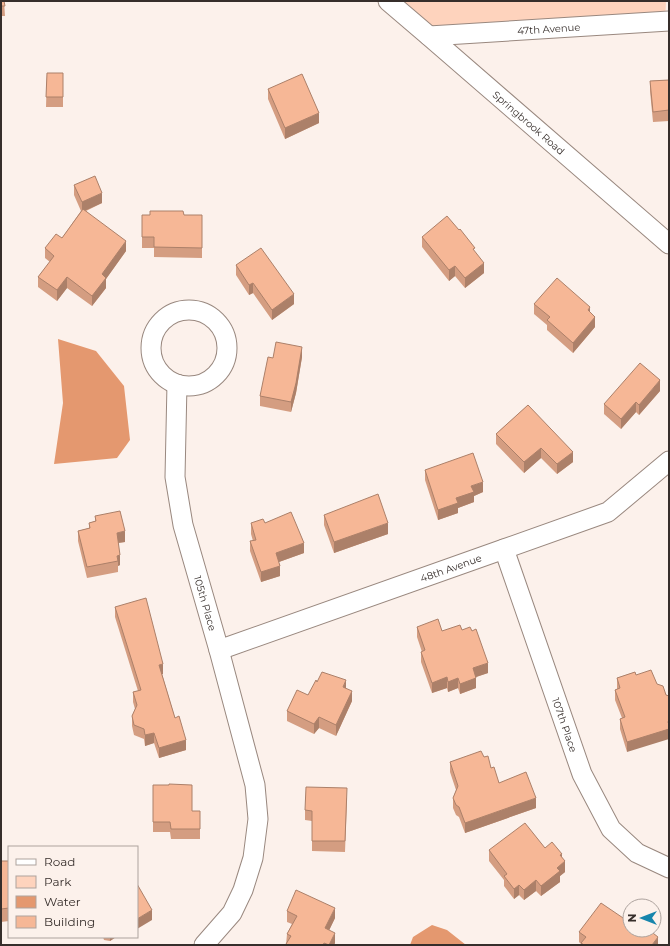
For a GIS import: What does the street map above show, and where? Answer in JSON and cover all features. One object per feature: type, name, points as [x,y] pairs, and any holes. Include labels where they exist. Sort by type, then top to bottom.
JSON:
[{"type":"street","name":"Springbrook Road","points":[[388,1],[669,244]]},
{"type":"street","name":"47th Avenue","points":[[430,36],[669,21]]},
{"type":"street","points":[[186,310],[198,311],[210,316],[219,324],[225,334],[227,347],[226,359],[220,370],[212,379],[201,384],[189,386],[177,384],[165,378],[157,368],[152,356],[151,343],[154,331],[162,320],[173,313],[186,310]]},
{"type":"street","name":"105th Place","points":[[177,384],[175,477],[183,525],[219,650],[255,785],[258,819],[253,858],[243,890],[232,913],[204,945]]},
{"type":"street","name":"48th Avenue","points":[[219,650],[608,512],[669,461]]},
{"type":"street","name":"107th Place","points":[[504,550],[582,774],[611,829],[637,853],[669,868]]},
{"type":"green space","points":[[388,1],[666,1],[665,22],[429,36]]},
{"type":"water","points":[[58,339],[96,351],[124,386],[130,440],[117,458],[54,464],[63,403]]},
{"type":"water","points":[[432,925],[447,930],[466,945],[410,945],[413,937]]},
{"type":"building","points":[[1,1],[4,1],[5,6],[1,6]]},
{"type":"building","points":[[47,73],[63,73],[63,97],[46,97]]},
{"type":"building","points":[[302,74],[319,113],[285,128],[268,89]]},
{"type":"building","points":[[669,80],[669,110],[653,112],[650,81]]},
{"type":"building","points":[[95,176],[102,193],[82,202],[74,185]]},
{"type":"building","points":[[83,209],[126,241],[102,274],[106,278],[92,296],[67,277],[57,290],[38,277],[54,256],[45,248],[56,234],[62,238]]},
{"type":"building","points":[[150,211],[183,211],[184,215],[202,215],[202,248],[154,247],[154,237],[142,237],[142,215],[150,215]]},
{"type":"building","points":[[447,216],[459,230],[460,229],[475,248],[473,249],[484,263],[465,278],[455,266],[449,270],[422,237]]},
{"type":"building","points":[[261,248],[294,294],[272,310],[253,283],[249,285],[236,265]]},
{"type":"building","points":[[557,278],[590,307],[588,310],[595,317],[573,343],[547,320],[550,317],[534,304]]},
{"type":"building","points":[[276,342],[302,347],[291,402],[260,396],[268,357],[273,358]]},
{"type":"building","points":[[640,363],[660,380],[639,405],[636,402],[621,419],[604,404]]},
{"type":"building","points":[[528,405],[573,452],[557,464],[541,448],[524,462],[496,434]]},
{"type":"building","points":[[473,453],[483,482],[471,486],[474,492],[456,498],[458,503],[438,510],[425,470]]},
{"type":"building","points":[[378,494],[388,523],[334,542],[324,515]]},
{"type":"building","points":[[120,511],[125,531],[117,533],[120,555],[117,556],[118,561],[87,567],[78,531],[90,528],[89,523],[96,521],[95,516]]},
{"type":"building","points":[[291,512],[304,543],[276,553],[280,566],[261,572],[250,541],[256,540],[251,523],[263,519],[265,523]]},
{"type":"building","points":[[146,598],[163,664],[159,665],[175,718],[179,716],[186,740],[159,748],[154,733],[145,735],[144,729],[134,725],[132,716],[137,705],[133,692],[141,690],[115,607]]},
{"type":"building","points":[[438,619],[442,631],[460,625],[462,630],[470,627],[472,631],[476,629],[488,663],[473,668],[476,678],[460,684],[458,678],[448,682],[447,677],[432,683],[421,652],[425,650],[417,627]]},
{"type":"building","points":[[651,670],[657,684],[663,686],[666,695],[669,696],[669,729],[627,742],[620,719],[625,717],[615,690],[620,688],[617,678],[635,672],[636,675]]},
{"type":"building","points":[[322,672],[346,680],[343,687],[352,691],[336,725],[319,717],[314,724],[287,711],[297,690],[308,695]]},
{"type":"building","points":[[481,751],[484,757],[488,756],[491,768],[494,767],[499,783],[526,772],[536,798],[465,823],[459,807],[456,805],[453,798],[458,786],[450,762]]},
{"type":"building","points":[[153,785],[192,785],[192,811],[200,811],[200,829],[171,829],[170,822],[153,822]]},
{"type":"building","points":[[306,787],[347,788],[345,841],[312,841],[312,811],[305,810]]},
{"type":"building","points":[[525,823],[545,848],[552,842],[562,854],[560,855],[565,861],[557,868],[560,871],[541,886],[536,880],[524,890],[519,885],[514,889],[504,876],[507,874],[489,850]]},
{"type":"building","points":[[1,861],[8,861],[8,908],[1,909]]},
{"type":"building","points":[[138,886],[152,910],[138,918]]},
{"type":"building","points":[[296,890],[335,908],[325,928],[335,933],[329,945],[324,943],[323,945],[286,944],[291,936],[287,934],[297,916],[287,911]]},
{"type":"building","points":[[601,903],[622,917],[622,938],[657,938],[652,945],[584,945],[581,943],[586,937],[579,932]]}]
